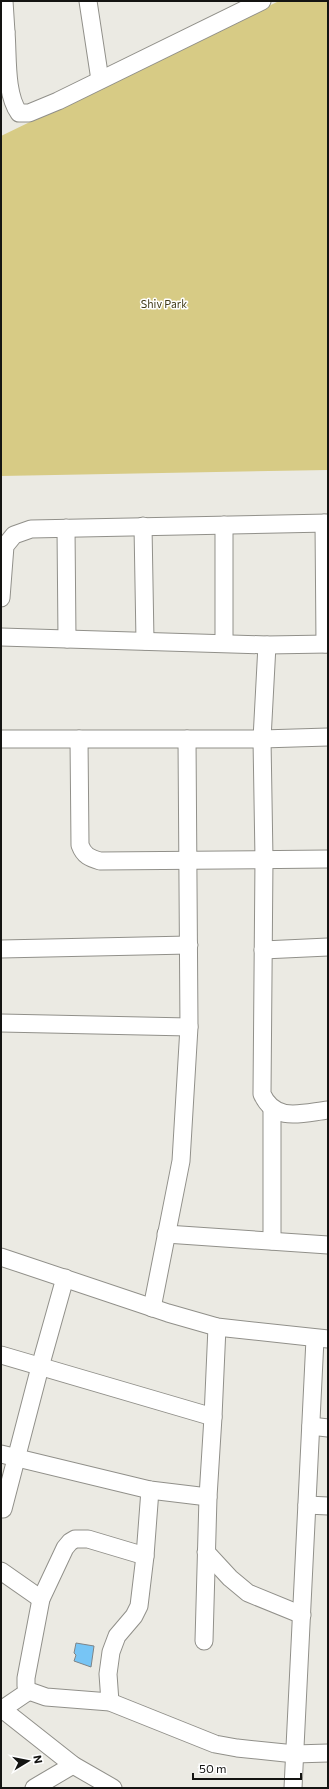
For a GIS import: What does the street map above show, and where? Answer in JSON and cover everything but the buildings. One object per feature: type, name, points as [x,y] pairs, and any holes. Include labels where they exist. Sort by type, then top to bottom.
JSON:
[{"type":"street","points":[[4,1],[4,32],[10,92],[14,106],[19,113],[29,112],[58,100],[262,1]]},
{"type":"street","points":[[88,1],[100,80]]},
{"type":"street","points":[[1,531],[143,526],[326,523],[327,644],[267,645],[1,637]]},
{"type":"street","points":[[224,525],[224,644]]},
{"type":"street","points":[[143,526],[145,641]]},
{"type":"street","points":[[66,528],[67,639]]},
{"type":"street","points":[[1,598],[5,546],[14,535],[31,529]]},
{"type":"street","points":[[267,645],[262,739],[264,859],[262,1094],[266,1103],[272,1109],[283,1114],[328,1110]]},
{"type":"street","points":[[1,739],[262,739],[328,737]]},
{"type":"street","points":[[79,739],[80,845],[82,852],[88,857],[100,861],[328,859]]},
{"type":"street","points":[[152,1308],[181,1161],[189,1027],[187,739]]},
{"type":"street","points":[[1,949],[188,945]]},
{"type":"street","points":[[263,950],[328,947]]},
{"type":"street","points":[[1,1023],[189,1027]]},
{"type":"street","points":[[272,1109],[272,1241]]},
{"type":"street","points":[[166,1234],[328,1245]]},
{"type":"street","points":[[1,1257],[152,1308],[217,1328],[322,1339],[311,1426],[293,1788]]},
{"type":"street","points":[[3,1509],[8,1456],[40,1367],[65,1278]]},
{"type":"street","points":[[204,1641],[208,1497],[217,1328]]},
{"type":"street","points":[[1,1356],[213,1417]]},
{"type":"street","points":[[311,1426],[328,1428]]},
{"type":"street","points":[[8,1456],[150,1490],[208,1497]]},
{"type":"street","points":[[110,1702],[108,1674],[111,1652],[117,1636],[134,1616],[139,1606],[145,1556],[150,1490]]},
{"type":"street","points":[[307,1505],[328,1506]]},
{"type":"street","points":[[145,1556],[88,1539],[75,1540],[65,1548],[41,1599],[26,1678],[26,1686],[29,1691],[46,1697],[110,1702],[215,1744],[236,1748],[295,1754],[328,1753]]},
{"type":"street","points":[[206,1552],[230,1578],[248,1593],[302,1615]]},
{"type":"street","points":[[1,1571],[41,1599]]},
{"type":"street","points":[[29,1691],[2,1710],[73,1765],[113,1788]]},
{"type":"street","points":[[34,1788],[73,1765]]},
{"type":"green space","name":"Shiv Park","points":[[279,1],[328,1],[328,470],[1,476],[1,136]]}]
